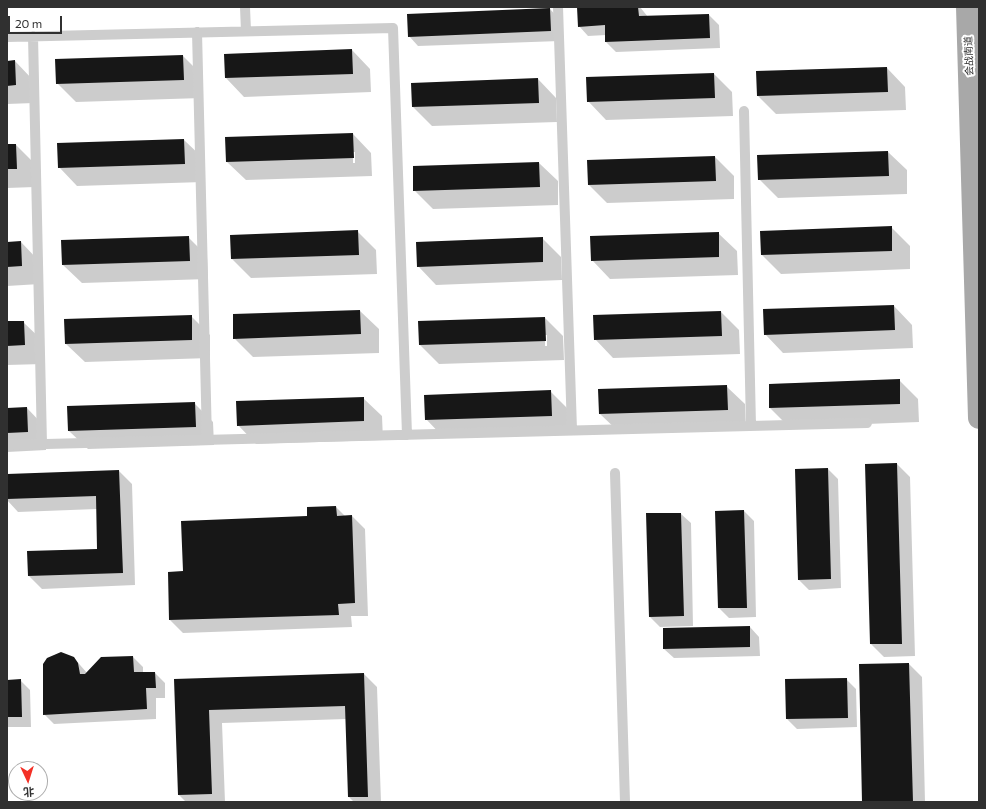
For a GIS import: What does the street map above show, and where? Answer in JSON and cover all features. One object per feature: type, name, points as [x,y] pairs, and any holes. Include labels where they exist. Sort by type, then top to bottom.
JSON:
[{"type":"main road","name":"会战南道","points":[[967,7],[979,418]]},
{"type":"lane","points":[[245,7],[246,31]]},
{"type":"lane","points":[[558,7],[572,430]]},
{"type":"lane","points":[[7,36],[393,28],[407,435]]},
{"type":"lane","points":[[197,32],[207,440]]},
{"type":"lane","points":[[33,36],[42,444]]},
{"type":"lane","points":[[744,111],[751,426]]},
{"type":"lane","points":[[7,445],[867,423]]},
{"type":"lane","points":[[615,473],[625,802]]},
{"type":"building","points":[[577,7],[638,7],[639,16],[709,14],[710,38],[605,42],[605,25],[578,27]]},
{"type":"building","points":[[550,8],[551,31],[408,37],[407,14]]},
{"type":"building","points":[[352,49],[353,74],[225,78],[224,54]]},
{"type":"building","points":[[183,55],[184,80],[56,84],[55,59]]},
{"type":"building","points":[[15,60],[16,85],[7,86],[7,61]]},
{"type":"building","points":[[887,67],[888,92],[757,96],[756,71]]},
{"type":"building","points":[[714,73],[715,98],[587,102],[586,77]]},
{"type":"building","points":[[538,78],[539,103],[412,107],[411,83]]},
{"type":"building","points":[[353,133],[354,158],[226,162],[225,137]]},
{"type":"building","points":[[184,139],[185,164],[58,168],[57,143]]},
{"type":"building","points":[[7,144],[16,144],[17,169],[7,169]]},
{"type":"building","points":[[888,151],[889,176],[758,180],[757,155]]},
{"type":"building","points":[[715,156],[716,181],[588,185],[587,160]]},
{"type":"building","points":[[539,162],[540,187],[413,191],[413,166]]},
{"type":"building","points":[[892,226],[892,251],[761,255],[760,231]]},
{"type":"building","points":[[358,230],[359,255],[231,259],[230,235]]},
{"type":"building","points":[[719,232],[719,257],[591,261],[590,236]]},
{"type":"building","points":[[189,236],[190,261],[62,265],[61,240]]},
{"type":"building","points":[[543,237],[543,262],[417,267],[416,242]]},
{"type":"building","points":[[21,241],[22,266],[7,267],[7,242]]},
{"type":"building","points":[[894,305],[895,330],[764,335],[763,309]]},
{"type":"building","points":[[360,310],[361,334],[233,339],[233,314]]},
{"type":"building","points":[[721,311],[722,336],[594,340],[593,315]]},
{"type":"building","points":[[192,315],[192,340],[65,344],[64,319]]},
{"type":"building","points":[[545,317],[546,341],[419,345],[418,321]]},
{"type":"building","points":[[7,321],[24,321],[25,345],[7,346]]},
{"type":"building","points":[[900,379],[900,404],[769,408],[769,384]]},
{"type":"building","points":[[727,385],[728,410],[599,414],[598,389]]},
{"type":"building","points":[[551,390],[552,416],[425,420],[424,395]]},
{"type":"building","points":[[364,397],[364,421],[237,426],[236,401]]},
{"type":"building","points":[[195,402],[196,427],[68,431],[67,406]]},
{"type":"building","points":[[27,407],[28,432],[7,433],[7,408]]},
{"type":"building","points":[[897,463],[902,644],[870,644],[865,464]]},
{"type":"building","points":[[828,468],[831,579],[798,580],[795,469]]},
{"type":"building","points":[[119,470],[123,573],[28,576],[27,551],[97,549],[96,496],[7,499],[7,474]]},
{"type":"building","points":[[336,506],[337,516],[352,515],[355,603],[338,604],[339,615],[169,620],[168,572],[183,571],[181,521],[307,516],[307,507]]},
{"type":"building","points":[[744,510],[747,608],[718,608],[715,511]]},
{"type":"building","points":[[646,513],[681,513],[684,616],[649,617]]},
{"type":"building","points":[[750,626],[750,647],[663,649],[663,628]]},
{"type":"building","points":[[61,652],[74,657],[78,663],[80,674],[85,674],[101,657],[133,656],[134,672],[155,672],[156,688],[146,688],[147,709],[43,715],[43,664],[47,658]]},
{"type":"building","points":[[909,663],[913,802],[862,802],[859,664]]},
{"type":"building","points":[[364,673],[368,797],[348,797],[345,706],[209,710],[212,794],[178,795],[174,679]]},
{"type":"building","points":[[847,678],[848,718],[786,719],[785,679]]},
{"type":"building","points":[[21,679],[22,717],[7,717],[7,680]]}]
